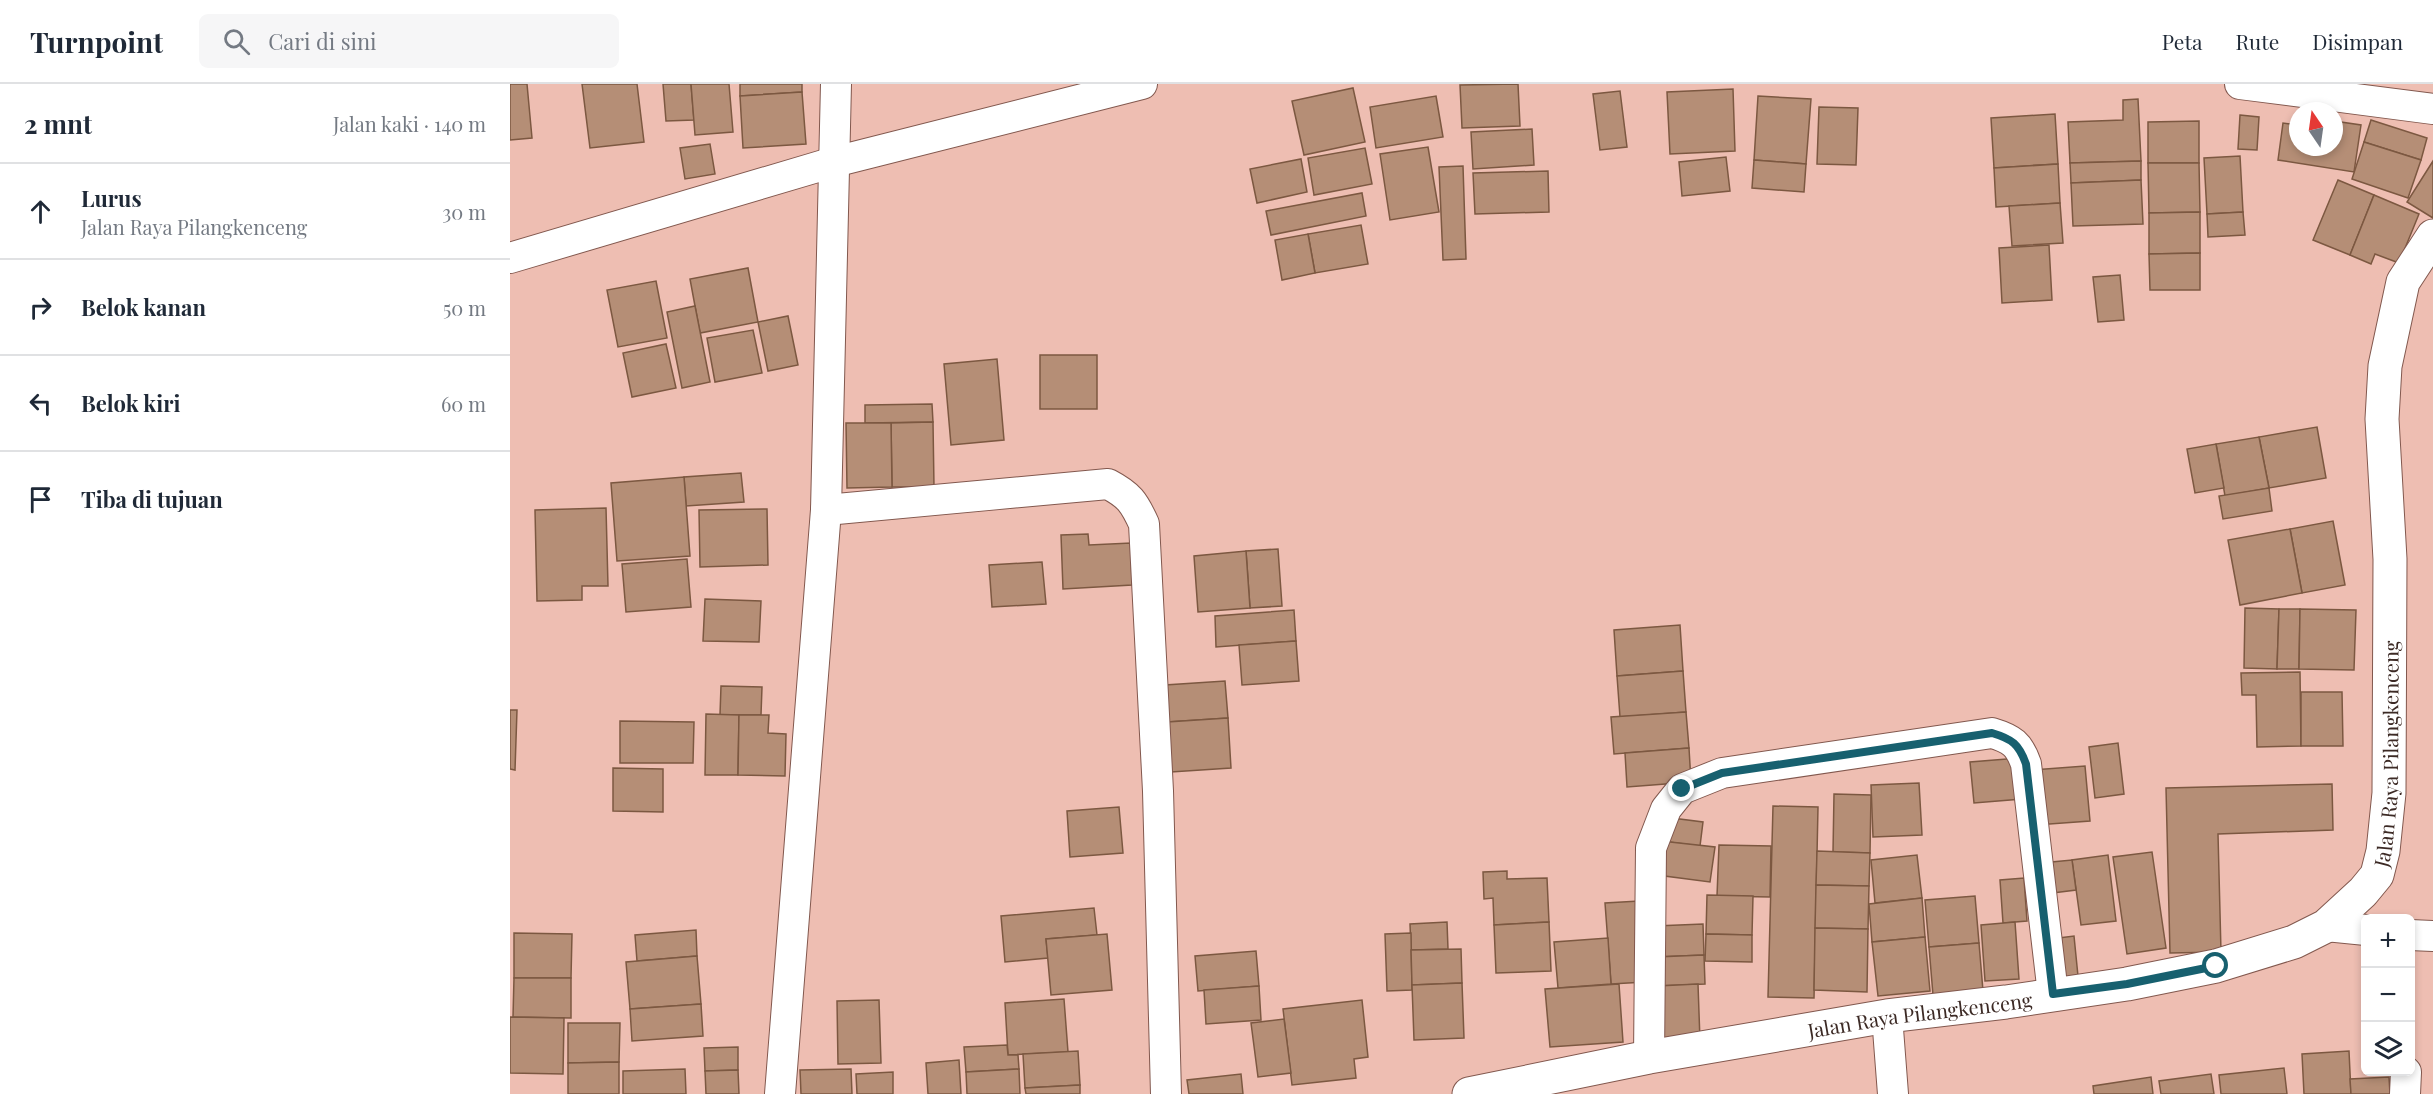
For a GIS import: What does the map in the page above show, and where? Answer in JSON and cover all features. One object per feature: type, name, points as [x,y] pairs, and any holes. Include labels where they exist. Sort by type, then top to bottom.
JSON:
[{"type":"main road","name":"Jalan Raya Pilangkenceng","points":[[1469,1094],[1649,1057],[1887,1016],[2006,1002],[2127,984],[2216,966],[2294,942],[2326,926],[2363,892],[2377,875],[2383,851],[2389,793],[2390,582],[2382,419],[2385,366],[2403,282],[2433,236]]},
{"type":"street","points":[[780,1094],[826,510],[836,84]]},
{"type":"street","points":[[510,258],[834,162],[1142,84]]},
{"type":"street","points":[[2241,84],[2433,109]]},
{"type":"street","points":[[826,510],[1108,484],[1125,493],[1135,504],[1144,524],[1158,779],[1166,1094]]},
{"type":"street","points":[[1649,1057],[1651,848],[1666,809],[1682,789],[1722,773],[1992,733],[2015,744],[2021,749],[2026,764],[2053,994]]},
{"type":"street","points":[[2326,926],[2361,930]]},
{"type":"street","points":[[2415,934],[2433,936]]},
{"type":"street","points":[[1887,1016],[1893,1094]]},
{"type":"street","points":[[2405,1094],[2406,1076]]},
{"type":"building","points":[[510,84],[527,84],[532,138],[510,140]]},
{"type":"building","points":[[582,84],[637,84],[644,142],[590,148]]},
{"type":"building","points":[[663,84],[691,84],[694,120],[666,121]]},
{"type":"building","points":[[691,84],[729,84],[733,132],[695,135]]},
{"type":"building","points":[[740,84],[802,84],[802,92],[740,96]]},
{"type":"building","points":[[1518,84],[1520,126],[1462,128],[1460,85]]},
{"type":"building","points":[[1353,88],[1365,142],[1304,155],[1292,101]]},
{"type":"building","points":[[1733,89],[1735,151],[1670,154],[1667,92]]},
{"type":"building","points":[[1620,91],[1627,147],[1600,150],[1593,94]]},
{"type":"building","points":[[802,92],[806,144],[743,148],[740,96]]},
{"type":"building","points":[[1436,96],[1443,137],[1376,148],[1370,107]]},
{"type":"building","points":[[1758,96],[1811,99],[1806,164],[1754,160]]},
{"type":"building","points":[[2138,99],[2141,161],[2070,163],[2068,122],[2123,120],[2123,100]]},
{"type":"building","points":[[1819,107],[1858,108],[1856,165],[1817,164]]},
{"type":"building","points":[[2055,114],[2058,164],[1994,168],[1991,118]]},
{"type":"building","points":[[2240,115],[2259,117],[2257,150],[2238,149]]},
{"type":"building","points":[[2371,120],[2427,138],[2421,160],[2364,142]]},
{"type":"building","points":[[2199,121],[2199,163],[2148,163],[2148,122]]},
{"type":"building","points":[[2343,122],[2361,125],[2354,172],[2278,160],[2283,123],[2289,124],[2289,156],[2343,156]]},
{"type":"building","points":[[1532,129],[1534,165],[1473,169],[1471,132]]},
{"type":"building","points":[[2364,142],[2421,160],[2408,198],[2352,179]]},
{"type":"building","points":[[710,144],[715,174],[685,179],[680,148]]},
{"type":"building","points":[[1428,147],[1439,212],[1390,220],[1380,154]]},
{"type":"building","points":[[1365,148],[1372,184],[1314,195],[1308,158]]},
{"type":"building","points":[[2240,156],[2243,212],[2207,214],[2204,158]]},
{"type":"building","points":[[1726,157],[1730,191],[1682,196],[1679,162]]},
{"type":"building","points":[[1301,159],[1307,192],[1257,203],[1250,169]]},
{"type":"building","points":[[1754,160],[1806,164],[1804,192],[1752,188]]},
{"type":"building","points":[[2141,161],[2141,180],[2071,183],[2070,163]]},
{"type":"building","points":[[2433,161],[2433,218],[2407,202]]},
{"type":"building","points":[[2148,163],[2199,163],[2200,212],[2149,213]]},
{"type":"building","points":[[2058,164],[2060,203],[1996,207],[1994,168]]},
{"type":"building","points":[[1463,166],[1466,259],[1443,260],[1439,167]]},
{"type":"building","points":[[1548,171],[1549,212],[1475,214],[1473,173]]},
{"type":"building","points":[[2141,180],[2143,224],[2073,226],[2071,183]]},
{"type":"building","points":[[2338,180],[2374,195],[2350,255],[2313,240]]},
{"type":"building","points":[[1362,193],[1366,216],[1271,235],[1266,211]]},
{"type":"building","points":[[2374,195],[2419,214],[2399,263],[2375,254],[2371,264],[2350,255]]},
{"type":"building","points":[[2060,203],[2063,243],[2012,246],[2009,206]]},
{"type":"building","points":[[2200,212],[2200,253],[2149,254],[2149,213]]},
{"type":"building","points":[[2243,212],[2245,235],[2208,237],[2207,214]]},
{"type":"building","points":[[1361,225],[1368,264],[1315,273],[1308,234]]},
{"type":"building","points":[[1308,234],[1315,273],[1282,280],[1275,240]]},
{"type":"building","points":[[2049,245],[2052,300],[2002,303],[1999,248]]},
{"type":"building","points":[[2200,253],[2200,290],[2150,290],[2149,254]]},
{"type":"building","points":[[748,268],[758,322],[700,333],[690,279]]},
{"type":"building","points":[[2120,275],[2124,320],[2098,322],[2093,277]]},
{"type":"building","points":[[656,281],[667,338],[618,347],[607,290]]},
{"type":"building","points":[[695,306],[710,382],[682,388],[667,312]]},
{"type":"building","points":[[788,316],[798,365],[768,371],[758,322]]},
{"type":"building","points":[[753,330],[762,373],[715,382],[707,338]]},
{"type":"building","points":[[666,344],[676,388],[632,397],[623,353]]},
{"type":"building","points":[[1040,355],[1097,355],[1097,409],[1040,409]]},
{"type":"building","points":[[997,359],[1004,440],[951,445],[944,364]]},
{"type":"building","points":[[932,404],[933,422],[865,423],[865,405]]},
{"type":"building","points":[[933,422],[934,487],[892,487],[891,423]]},
{"type":"building","points":[[846,423],[891,423],[892,487],[847,488]]},
{"type":"building","points":[[2317,427],[2326,478],[2269,488],[2259,437]]},
{"type":"building","points":[[2259,437],[2269,488],[2225,496],[2216,444]]},
{"type":"building","points":[[2216,444],[2224,488],[2195,493],[2187,449]]},
{"type":"building","points":[[741,473],[744,502],[686,506],[684,477]]},
{"type":"building","points":[[684,477],[690,556],[617,561],[611,483]]},
{"type":"building","points":[[2269,488],[2272,511],[2223,519],[2219,496]]},
{"type":"building","points":[[606,508],[608,586],[582,586],[582,600],[537,601],[535,510]]},
{"type":"building","points":[[767,509],[768,565],[700,567],[699,510]]},
{"type":"building","points":[[2333,521],[2345,585],[2302,593],[2290,529]]},
{"type":"building","points":[[2290,529],[2302,593],[2240,605],[2228,540]]},
{"type":"building","points":[[1088,534],[1089,545],[1131,543],[1132,585],[1063,589],[1061,535]]},
{"type":"building","points":[[1278,549],[1282,606],[1250,608],[1246,551]]},
{"type":"building","points":[[1246,551],[1250,608],[1198,612],[1194,556]]},
{"type":"building","points":[[687,559],[691,607],[626,612],[622,564]]},
{"type":"building","points":[[1042,562],[1046,604],[992,607],[989,565]]},
{"type":"building","points":[[705,599],[761,601],[759,642],[703,641]]},
{"type":"building","points":[[2245,608],[2279,609],[2277,669],[2244,668]]},
{"type":"building","points":[[2279,609],[2300,609],[2299,669],[2277,669]]},
{"type":"building","points":[[2300,609],[2356,610],[2354,670],[2299,669]]},
{"type":"building","points":[[1294,610],[1296,641],[1216,647],[1215,616]]},
{"type":"building","points":[[1680,625],[1683,671],[1617,676],[1614,630]]},
{"type":"building","points":[[1296,641],[1299,681],[1242,685],[1239,645]]},
{"type":"building","points":[[1683,671],[1686,712],[1620,717],[1617,676]]},
{"type":"building","points":[[2300,672],[2301,746],[2257,747],[2256,695],[2242,695],[2241,673]]},
{"type":"building","points":[[1225,681],[1228,718],[1167,722],[1165,685]]},
{"type":"building","points":[[721,686],[762,687],[761,715],[720,715]]},
{"type":"building","points":[[2301,692],[2342,692],[2343,746],[2301,746]]},
{"type":"building","points":[[510,710],[517,710],[515,770],[510,769]]},
{"type":"building","points":[[1686,712],[1689,748],[1614,754],[1611,717]]},
{"type":"building","points":[[706,714],[739,715],[738,775],[705,775]]},
{"type":"building","points":[[739,715],[769,715],[768,733],[786,734],[785,776],[738,775]]},
{"type":"building","points":[[1228,718],[1231,768],[1171,772],[1167,722]]},
{"type":"building","points":[[620,721],[694,722],[693,763],[620,763]]},
{"type":"building","points":[[2118,743],[2124,794],[2095,798],[2089,747]]},
{"type":"building","points":[[1689,748],[1691,782],[1627,787],[1625,753]]},
{"type":"building","points":[[2019,758],[2022,799],[1974,803],[1970,762]]},
{"type":"building","points":[[2085,766],[2090,821],[2036,825],[2032,770]]},
{"type":"building","points":[[613,768],[663,769],[663,812],[613,811]]},
{"type":"building","points":[[1919,783],[1922,835],[1873,837],[1871,785]]},
{"type":"building","points":[[2332,784],[2333,830],[2218,834],[2221,952],[2170,953],[2166,788]]},
{"type":"building","points":[[1834,794],[1871,795],[1870,853],[1833,852]]},
{"type":"building","points":[[1773,806],[1818,807],[1814,998],[1768,997]]},
{"type":"building","points":[[1119,807],[1123,853],[1070,857],[1067,811]]},
{"type":"building","points":[[1664,817],[1703,822],[1700,846],[1661,841]]},
{"type":"building","points":[[1661,841],[1715,847],[1710,882],[1657,875]]},
{"type":"building","points":[[1719,845],[1771,846],[1770,897],[1717,896]]},
{"type":"building","points":[[1817,851],[1870,853],[1869,886],[1816,885]]},
{"type":"building","points":[[2152,852],[2166,948],[2127,954],[2113,857]]},
{"type":"building","points":[[1917,855],[1922,898],[1875,903],[1871,860]]},
{"type":"building","points":[[2108,855],[2116,921],[2081,925],[2072,860]]},
{"type":"building","points":[[2072,860],[2076,890],[2045,894],[2041,863]]},
{"type":"building","points":[[1507,871],[1507,879],[1547,878],[1549,922],[1494,925],[1493,898],[1484,899],[1483,872]]},
{"type":"building","points":[[2024,878],[2027,921],[2003,923],[2000,880]]},
{"type":"building","points":[[1816,885],[1869,886],[1868,929],[1815,928]]},
{"type":"building","points":[[1707,895],[1753,896],[1752,935],[1706,934]]},
{"type":"building","points":[[1975,896],[1979,943],[1929,947],[1925,900]]},
{"type":"building","points":[[1922,898],[1925,937],[1872,942],[1869,904]]},
{"type":"building","points":[[1639,901],[1645,982],[1611,984],[1605,903]]},
{"type":"building","points":[[1094,908],[1097,935],[1046,939],[1048,958],[1005,962],[1001,916]]},
{"type":"building","points":[[1447,922],[1448,949],[1411,950],[1410,924]]},
{"type":"building","points":[[1549,922],[1551,971],[1496,973],[1494,925]]},
{"type":"building","points":[[2015,922],[2019,979],[1985,981],[1981,925]]},
{"type":"building","points":[[1703,924],[1704,955],[1656,957],[1655,926]]},
{"type":"building","points":[[1815,928],[1868,929],[1867,992],[1814,990]]},
{"type":"building","points":[[696,930],[697,956],[637,961],[635,935]]},
{"type":"building","points":[[514,933],[572,934],[571,978],[514,978]]},
{"type":"building","points":[[1411,933],[1412,990],[1387,991],[1385,934]]},
{"type":"building","points":[[1107,934],[1112,990],[1051,995],[1046,939]]},
{"type":"building","points":[[1706,934],[1752,935],[1752,962],[1705,961]]},
{"type":"building","points":[[2074,936],[2078,976],[2055,979],[2051,939]]},
{"type":"building","points":[[1925,937],[1930,991],[1878,996],[1872,942]]},
{"type":"building","points":[[1608,938],[1611,984],[1558,988],[1554,942]]},
{"type":"building","points":[[1979,943],[1983,991],[1933,995],[1929,947]]},
{"type":"building","points":[[1461,949],[1462,983],[1412,985],[1411,950]]},
{"type":"building","points":[[1256,951],[1259,986],[1198,991],[1195,956]]},
{"type":"building","points":[[1704,955],[1705,984],[1657,986],[1656,957]]},
{"type":"building","points":[[697,956],[701,1004],[630,1009],[626,962]]},
{"type":"building","points":[[514,978],[571,978],[571,1018],[513,1017]]},
{"type":"building","points":[[1462,983],[1464,1038],[1414,1040],[1412,985]]},
{"type":"building","points":[[1619,984],[1623,1042],[1550,1047],[1545,989]]},
{"type":"building","points":[[1698,984],[1700,1041],[1660,1042],[1657,986]]},
{"type":"building","points":[[1259,986],[1261,1020],[1206,1024],[1204,990]]},
{"type":"building","points":[[1064,999],[1068,1052],[1008,1055],[1005,1003]]},
{"type":"building","points":[[879,1000],[881,1063],[838,1064],[837,1001]]},
{"type":"building","points":[[1362,1000],[1368,1057],[1354,1059],[1356,1078],[1292,1085],[1283,1009]]},
{"type":"building","points":[[701,1004],[703,1036],[632,1041],[630,1009]]},
{"type":"building","points":[[510,1017],[564,1018],[563,1074],[510,1073]]},
{"type":"building","points":[[1284,1019],[1291,1073],[1258,1077],[1251,1023]]},
{"type":"building","points":[[568,1023],[620,1023],[619,1062],[568,1063]]},
{"type":"building","points":[[1007,1045],[1008,1055],[1018,1055],[1019,1069],[966,1072],[964,1047]]},
{"type":"building","points":[[738,1047],[738,1070],[705,1071],[704,1048]]},
{"type":"building","points":[[1078,1051],[1080,1085],[1025,1088],[1023,1054]]},
{"type":"building","points":[[2349,1051],[2351,1094],[2304,1094],[2302,1054]]},
{"type":"building","points":[[959,1060],[961,1094],[928,1094],[926,1063]]},
{"type":"building","points":[[619,1062],[619,1094],[568,1094],[568,1063]]},
{"type":"building","points":[[2284,1068],[2287,1094],[2221,1094],[2219,1075]]},
{"type":"building","points":[[685,1069],[686,1094],[623,1094],[623,1071]]},
{"type":"building","points":[[851,1069],[852,1094],[801,1094],[800,1070]]},
{"type":"building","points":[[1019,1069],[1020,1094],[967,1094],[966,1072]]},
{"type":"building","points":[[738,1070],[739,1094],[706,1094],[705,1071]]},
{"type":"building","points":[[893,1072],[893,1094],[857,1094],[856,1074]]},
{"type":"building","points":[[1241,1074],[1243,1094],[1189,1094],[1187,1080]]},
{"type":"building","points":[[2211,1074],[2214,1094],[2161,1094],[2159,1081]]},
{"type":"building","points":[[2151,1077],[2153,1094],[2094,1094],[2093,1086]]},
{"type":"building","points":[[2389,1077],[2390,1094],[2351,1094],[2350,1079]]},
{"type":"building","points":[[1080,1085],[1080,1094],[1026,1094],[1025,1088]]},
{"type":"route","points":[[1682,789],[1722,773],[1992,733],[2002,736],[2021,749],[2026,764],[2053,994],[2127,984],[2216,966]]}]
